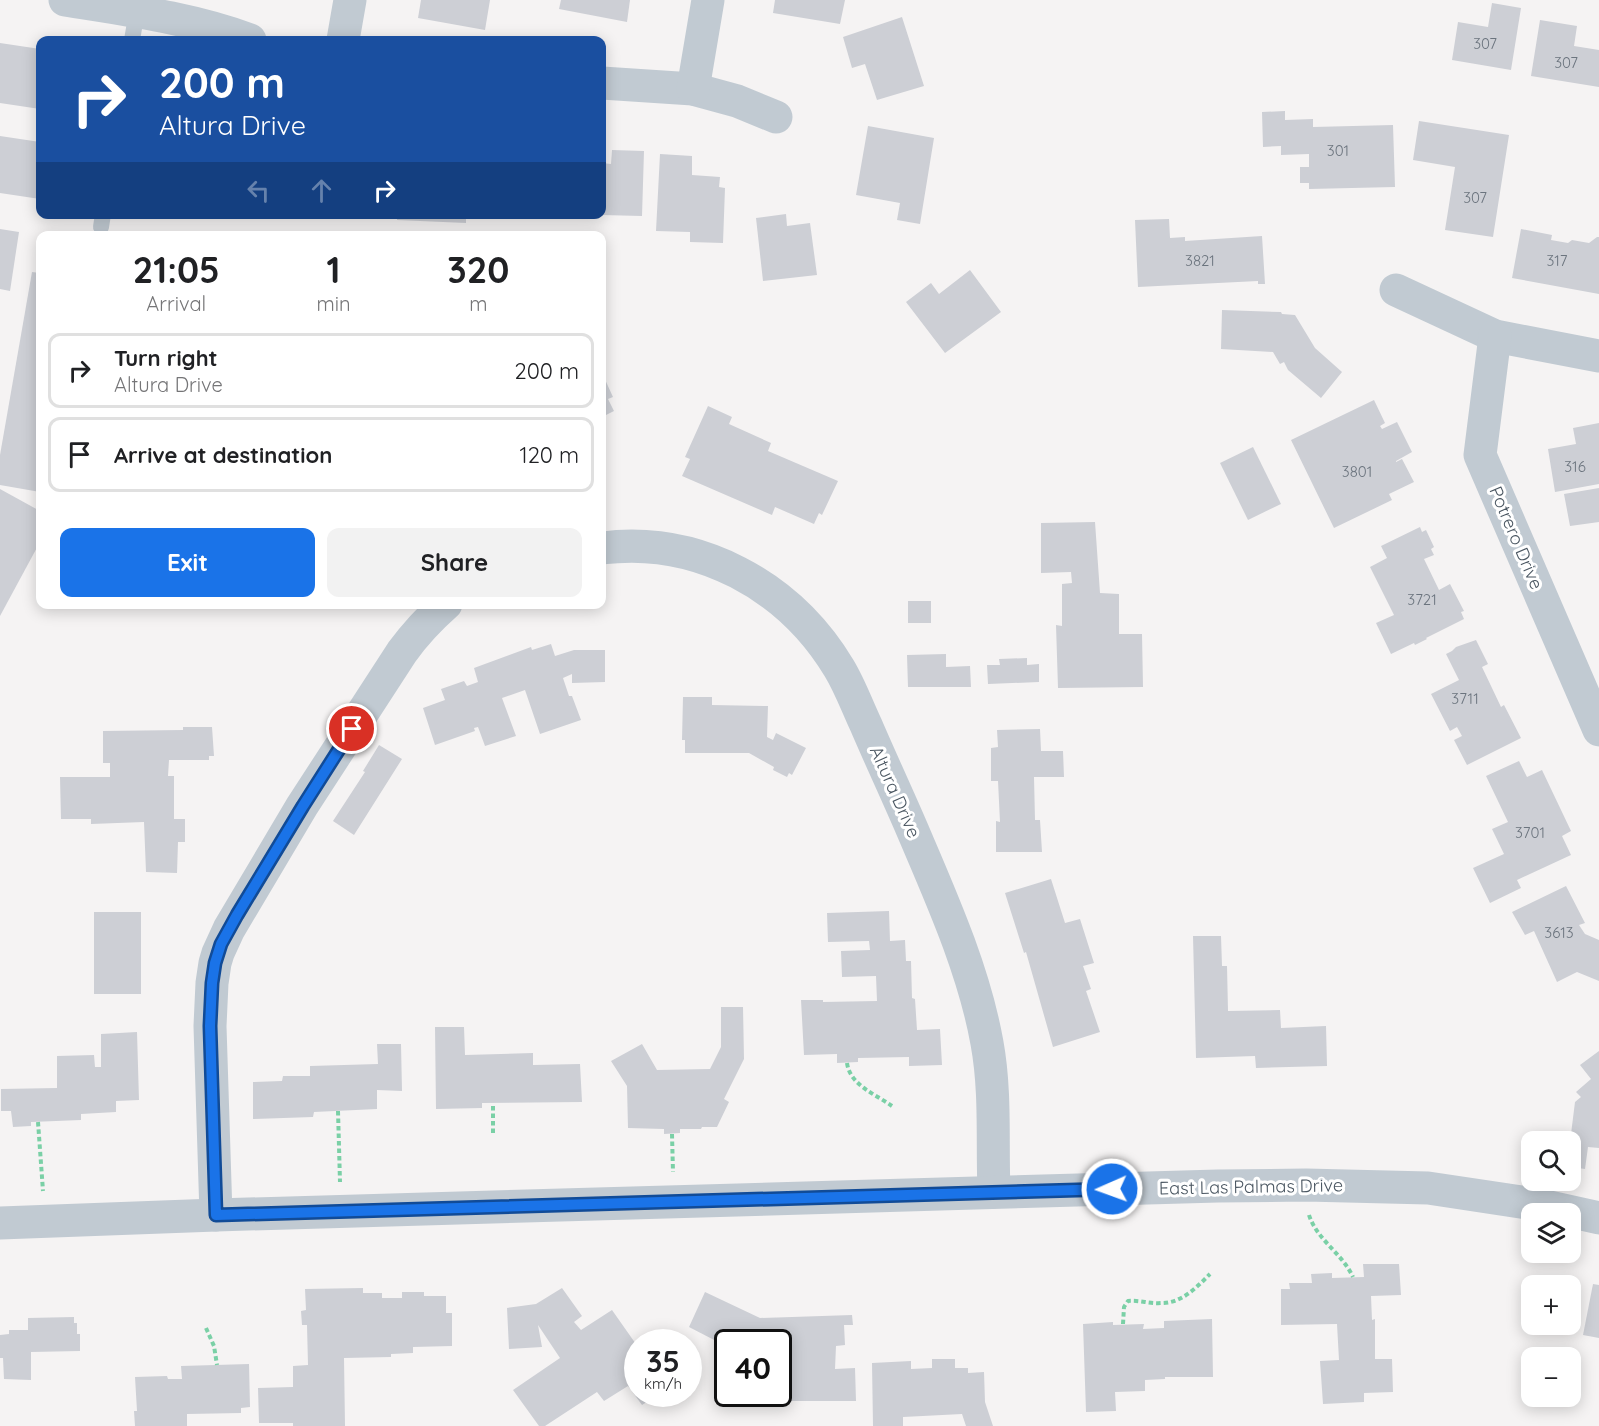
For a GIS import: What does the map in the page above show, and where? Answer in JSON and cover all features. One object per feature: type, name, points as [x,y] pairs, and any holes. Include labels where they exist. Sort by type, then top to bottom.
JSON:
[{"type":"street","points":[[65,0],[125,15],[199,25],[236,36]]},
{"type":"street","points":[[344,36],[350,0]]},
{"type":"street","points":[[693,88],[708,0]]},
{"type":"street","points":[[606,83],[693,88],[737,101],[776,117]]},
{"type":"street","points":[[1396,290],[1495,336],[1599,356]]},
{"type":"street","name":"Potrero Drive","points":[[1495,336],[1480,455],[1599,730]]},
{"type":"street","name":"Altura Drive","points":[[606,548],[637,546],[662,549],[706,558],[739,572],[776,595],[801,618],[838,666],[915,835],[976,995],[991,1069],[994,1192]]},
{"type":"street","points":[[216,1215],[210,1026],[212,983],[218,953],[237,915],[303,806],[402,652],[440,609]]},
{"type":"street","name":"East Las Palmas Drive","points":[[0,1223],[994,1192],[1306,1185],[1428,1188],[1541,1205],[1599,1218]]},
{"type":"path","points":[[847,1063],[848,1072],[852,1078],[892,1106]]},
{"type":"path","points":[[493,1103],[493,1133]]},
{"type":"path","points":[[338,1111],[341,1212]]},
{"type":"path","points":[[38,1122],[45,1221]]},
{"type":"path","points":[[1306,1185],[1307,1207],[1314,1228],[1344,1262],[1353,1277]]},
{"type":"path","points":[[1123,1324],[1124,1307],[1128,1301],[1162,1304],[1176,1301],[1198,1287],[1210,1274]]},
{"type":"path","points":[[206,1328],[214,1346],[217,1365]]},
{"type":"building","points":[[421,0],[490,0],[485,30],[418,18]]},
{"type":"building","points":[[561,0],[630,0],[627,22],[559,9]]},
{"type":"building","points":[[775,0],[845,0],[840,24],[773,13]]},
{"type":"building","points":[[1492,3],[1521,8],[1511,70],[1452,60],[1458,22],[1488,27]]},
{"type":"building","points":[[902,17],[924,86],[877,100],[865,64],[852,68],[843,37]]},
{"type":"building","points":[[1540,20],[1577,26],[1574,46],[1599,50],[1599,87],[1531,76]]},
{"type":"building","points":[[0,43],[36,48],[36,108],[0,103]]},
{"type":"building","points":[[1285,111],[1285,120],[1313,119],[1313,127],[1393,125],[1395,187],[1309,189],[1309,183],[1300,183],[1300,167],[1309,167],[1309,154],[1281,155],[1281,146],[1263,147],[1262,112]]},
{"type":"building","points":[[1419,121],[1509,135],[1493,237],[1445,230],[1455,167],[1413,160]]},
{"type":"building","points":[[868,126],[934,138],[920,224],[897,220],[900,203],[856,195]]},
{"type":"building","points":[[0,136],[36,141],[36,198],[0,193]]},
{"type":"building","points":[[612,150],[644,151],[642,216],[606,215],[606,163],[611,164]]},
{"type":"building","points":[[660,154],[692,156],[692,175],[720,177],[719,187],[725,188],[723,243],[690,242],[690,232],[656,231]]},
{"type":"building","points":[[786,214],[787,226],[810,223],[817,275],[763,281],[756,218]]},
{"type":"building","points":[[466,219],[466,223],[397,220]]},
{"type":"building","points":[[1169,219],[1170,238],[1185,237],[1185,241],[1262,236],[1265,284],[1258,284],[1258,281],[1138,287],[1135,220]]},
{"type":"building","points":[[0,229],[19,232],[10,291],[0,289]]},
{"type":"building","points":[[1521,229],[1552,235],[1551,240],[1568,243],[1572,240],[1589,243],[1599,237],[1599,294],[1512,278]]},
{"type":"building","points":[[970,270],[1001,312],[945,353],[906,302],[931,283],[939,294]]},
{"type":"building","points":[[32,272],[36,272],[36,491],[0,485],[0,455]]},
{"type":"building","points":[[1222,310],[1281,312],[1295,315],[1315,348],[1342,372],[1321,398],[1288,370],[1284,362],[1280,364],[1273,352],[1221,349]]},
{"type":"building","points":[[606,382],[613,397],[608,399],[614,411],[606,415]]},
{"type":"building","points":[[1374,400],[1385,423],[1380,426],[1382,429],[1397,422],[1412,452],[1396,462],[1402,459],[1414,482],[1389,494],[1392,500],[1334,528],[1291,440]]},
{"type":"building","points":[[708,406],[732,417],[729,424],[771,443],[768,451],[838,481],[822,515],[819,513],[814,524],[775,507],[772,515],[682,476],[690,459],[685,457]]},
{"type":"building","points":[[1599,423],[1599,484],[1555,492],[1548,449],[1576,444],[1573,428]]},
{"type":"building","points":[[1253,447],[1281,504],[1248,520],[1220,463]]},
{"type":"building","points":[[1599,488],[1599,522],[1570,526],[1564,494]]},
{"type":"building","points":[[0,489],[36,509],[36,549],[0,616]]},
{"type":"building","points":[[1095,522],[1100,593],[1119,594],[1119,634],[1142,634],[1143,687],[1058,688],[1056,625],[1062,626],[1062,584],[1072,583],[1071,572],[1041,573],[1041,523]]},
{"type":"building","points":[[1420,527],[1422,532],[1426,530],[1434,547],[1431,549],[1434,555],[1424,559],[1439,590],[1450,584],[1464,611],[1461,612],[1464,619],[1415,645],[1414,643],[1391,654],[1376,623],[1394,615],[1370,567],[1387,558],[1381,546]]},
{"type":"building","points":[[908,601],[931,601],[931,623],[908,623]]},
{"type":"building","points":[[1476,640],[1488,664],[1482,667],[1501,707],[1504,705],[1521,738],[1467,765],[1454,740],[1462,736],[1457,727],[1450,731],[1431,694],[1459,680],[1446,654],[1456,647]]},
{"type":"building","points":[[551,644],[555,656],[574,650],[605,650],[605,682],[572,683],[572,674],[563,678],[581,720],[540,734],[525,690],[502,698],[516,736],[485,746],[478,727],[474,728],[475,731],[435,745],[423,708],[445,700],[441,689],[464,681],[467,686],[478,682],[474,668],[531,647],[532,650]]},
{"type":"building","points":[[946,654],[946,667],[970,666],[971,687],[908,687],[907,655]]},
{"type":"building","points":[[1027,658],[1027,665],[1039,664],[1039,682],[988,684],[987,665],[1000,665],[999,659]]},
{"type":"building","points":[[683,697],[712,697],[712,705],[768,706],[767,737],[773,740],[776,733],[806,748],[792,775],[789,773],[787,777],[773,770],[774,767],[749,753],[685,753],[685,740],[682,740]]},
{"type":"building","points":[[183,727],[212,727],[214,756],[209,756],[209,760],[169,760],[168,776],[174,776],[174,819],[185,819],[185,842],[178,842],[177,873],[146,872],[144,822],[91,824],[91,819],[61,819],[60,777],[110,777],[110,763],[103,763],[103,731],[183,730]]},
{"type":"building","points":[[1040,729],[1041,751],[1063,751],[1064,777],[1034,777],[1035,820],[1040,820],[1042,852],[996,852],[996,821],[1000,822],[998,781],[991,781],[991,748],[998,747],[997,730]]},
{"type":"building","points":[[379,745],[402,759],[354,835],[333,821],[365,772],[363,771]]},
{"type":"building","points":[[1519,761],[1527,777],[1542,770],[1571,831],[1562,836],[1571,855],[1517,880],[1521,888],[1490,903],[1473,868],[1504,854],[1492,829],[1508,822],[1486,776]]},
{"type":"building","points":[[1051,879],[1065,923],[1080,919],[1094,963],[1083,966],[1091,989],[1086,991],[1100,1032],[1053,1047],[1026,952],[1024,953],[1005,893]]},
{"type":"building","points":[[1566,886],[1585,923],[1579,925],[1585,934],[1599,940],[1599,981],[1577,972],[1557,982],[1534,931],[1525,935],[1512,912]]},
{"type":"building","points":[[889,911],[890,941],[905,940],[906,961],[911,961],[912,998],[915,999],[917,1030],[940,1029],[942,1065],[909,1066],[909,1057],[858,1058],[858,1062],[837,1063],[837,1054],[804,1055],[801,1000],[877,1001],[876,976],[842,977],[841,951],[870,950],[869,941],[828,942],[827,913]]},
{"type":"building","points":[[94,912],[141,912],[141,994],[94,994]]},
{"type":"building","points":[[1193,936],[1221,936],[1222,966],[1227,966],[1228,1011],[1280,1010],[1281,1028],[1326,1026],[1327,1066],[1256,1068],[1255,1056],[1196,1058]]},
{"type":"building","points":[[721,1007],[743,1007],[744,1059],[724,1099],[729,1102],[717,1127],[680,1129],[680,1133],[664,1134],[664,1129],[628,1128],[627,1086],[611,1061],[642,1044],[657,1070],[710,1069],[721,1047]]},
{"type":"building","points":[[435,1027],[464,1027],[465,1055],[533,1053],[533,1065],[580,1064],[582,1102],[482,1103],[482,1108],[436,1109]]},
{"type":"building","points":[[137,1032],[139,1100],[116,1101],[116,1112],[81,1114],[81,1120],[31,1122],[31,1126],[13,1127],[11,1111],[1,1111],[1,1089],[57,1088],[57,1056],[94,1055],[95,1067],[101,1067],[101,1034]]},
{"type":"building","points":[[377,1044],[401,1044],[402,1091],[377,1090],[377,1109],[314,1112],[313,1117],[253,1119],[253,1082],[282,1081],[283,1076],[310,1076],[310,1066],[378,1064]]},
{"type":"building","points":[[1599,1051],[1599,1148],[1588,1147],[1585,1169],[1581,1168],[1581,1131],[1571,1131],[1575,1102],[1581,1097],[1576,1092],[1591,1079],[1580,1065]]},
{"type":"building","points":[[1363,1264],[1399,1264],[1401,1295],[1371,1296],[1372,1320],[1375,1319],[1375,1359],[1392,1359],[1393,1392],[1364,1393],[1364,1402],[1323,1404],[1320,1361],[1339,1360],[1337,1324],[1281,1325],[1281,1289],[1290,1289],[1289,1283],[1312,1283],[1311,1274],[1332,1273],[1332,1278],[1364,1277]]},
{"type":"building","points":[[1593,1284],[1599,1285],[1599,1338],[1583,1335]]},
{"type":"building","points":[[363,1288],[363,1293],[382,1293],[382,1298],[402,1298],[402,1292],[424,1292],[424,1296],[446,1296],[446,1313],[452,1313],[452,1346],[413,1347],[413,1353],[391,1354],[391,1357],[344,1358],[345,1426],[293,1426],[293,1423],[259,1423],[258,1388],[293,1387],[293,1366],[308,1365],[307,1325],[302,1325],[301,1311],[306,1310],[305,1289]]},
{"type":"building","points":[[562,1288],[582,1316],[574,1322],[581,1330],[612,1310],[625,1329],[624,1388],[604,1401],[597,1392],[545,1426],[539,1426],[513,1390],[560,1358],[538,1325],[542,1347],[509,1349],[507,1308],[536,1304]]},
{"type":"building","points":[[705,1292],[760,1318],[852,1315],[853,1325],[844,1325],[845,1345],[836,1346],[835,1369],[855,1368],[856,1401],[792,1401],[792,1329],[714,1329],[714,1340],[702,1334],[702,1329],[689,1327]]},
{"type":"building","points":[[74,1317],[74,1323],[77,1323],[77,1334],[80,1334],[80,1351],[31,1352],[31,1380],[4,1379],[3,1358],[0,1358],[0,1335],[9,1334],[9,1330],[28,1330],[28,1318]]},
{"type":"building","points":[[1212,1319],[1213,1377],[1165,1377],[1165,1379],[1145,1380],[1145,1391],[1115,1392],[1116,1411],[1086,1412],[1083,1324],[1113,1322],[1113,1325],[1144,1324],[1143,1329],[1164,1328],[1164,1321]]},
{"type":"building","points":[[932,1359],[955,1359],[955,1368],[968,1368],[968,1373],[984,1372],[985,1402],[993,1426],[966,1426],[962,1414],[903,1417],[903,1426],[873,1426],[872,1363],[911,1361],[911,1369],[932,1368]]},
{"type":"building","points":[[249,1364],[250,1407],[241,1408],[241,1413],[187,1414],[187,1426],[135,1426],[134,1411],[137,1411],[135,1377],[167,1376],[168,1379],[182,1379],[181,1366]]},
{"type":"route","points":[[352,729],[237,915],[221,944],[215,963],[210,1026],[216,1215],[1112,1189]]}]
